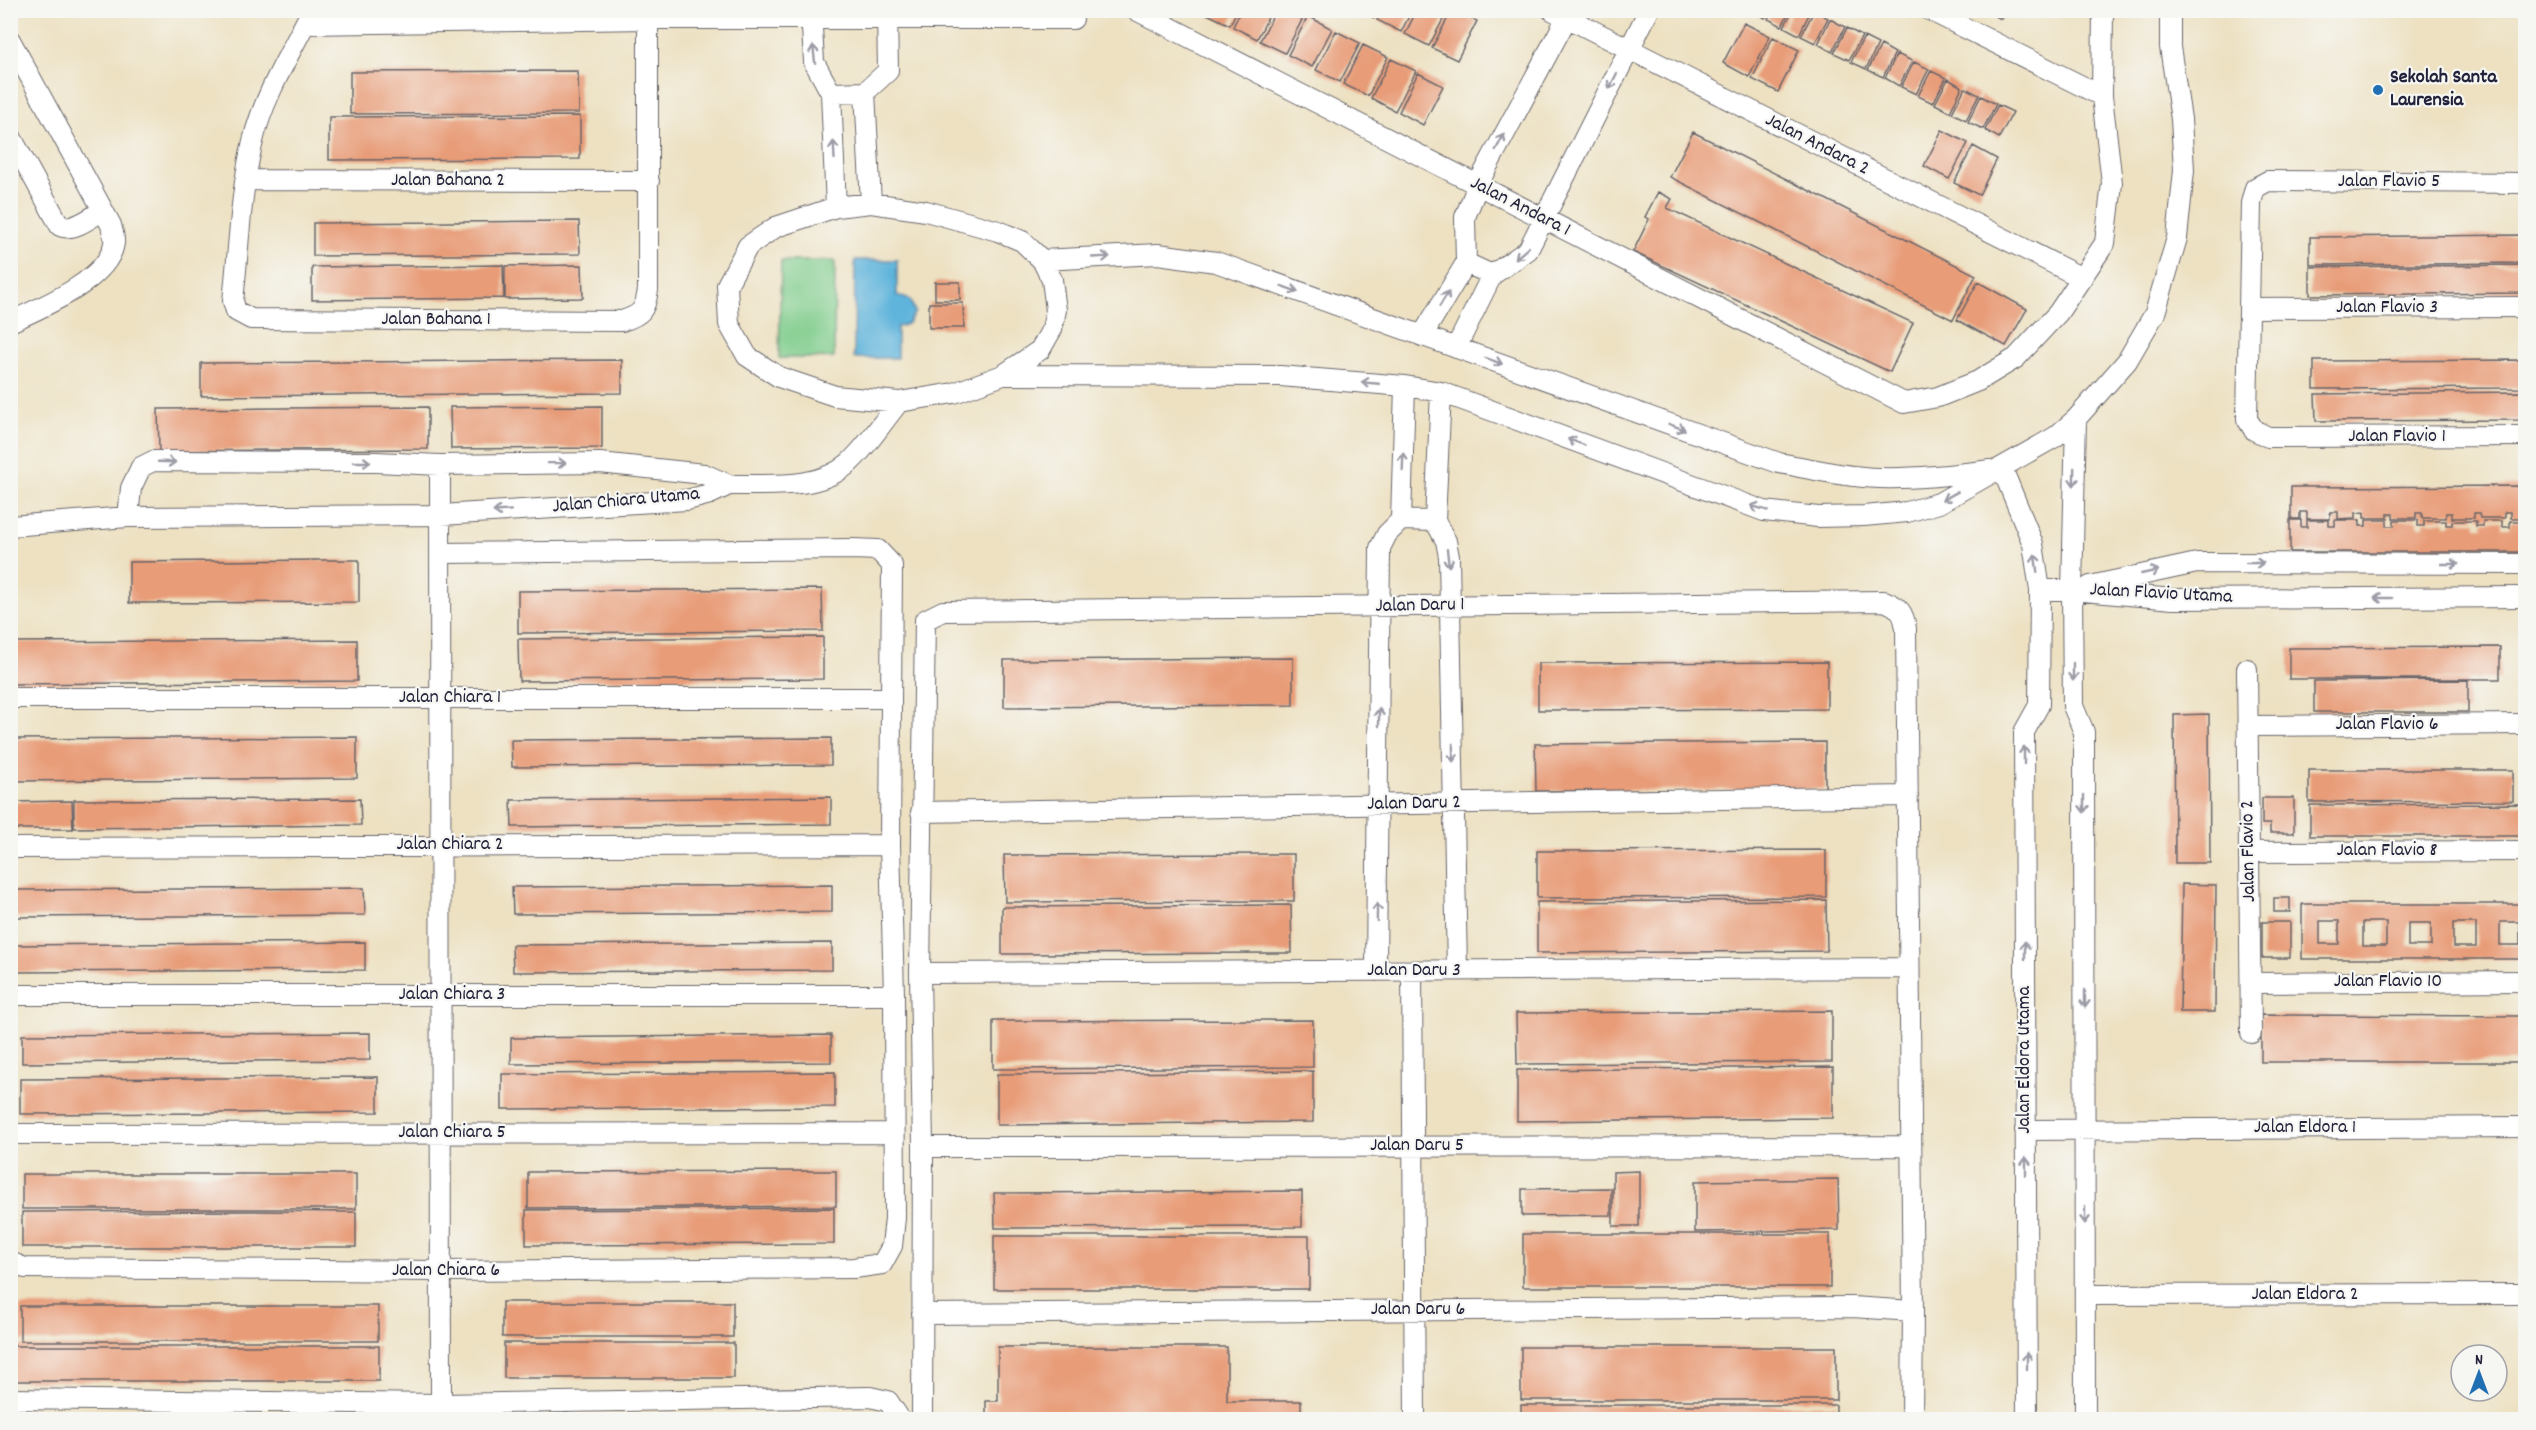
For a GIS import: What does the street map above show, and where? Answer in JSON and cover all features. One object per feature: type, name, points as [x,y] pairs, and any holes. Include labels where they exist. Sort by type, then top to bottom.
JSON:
[{"type":"street","points":[[1456,348],[1492,275],[1527,250],[1649,10]]},
{"type":"street","points":[[1929,10],[2102,96]]},
{"type":"street","points":[[2082,278],[2105,243],[2112,183],[2102,96],[2103,10]]},
{"type":"street","points":[[1003,375],[1280,376],[1405,386],[1441,392],[1764,511],[1818,517],[1864,516],[1907,512],[1939,502],[2055,437],[2076,419],[2127,361],[2155,313],[2177,238],[2184,170],[2181,119],[2170,46],[2170,10]]},
{"type":"street","name":"Jalan Andara 1","points":[[1136,11],[1904,403],[1938,397],[1978,381],[2016,358],[2058,313],[2082,278]]},
{"type":"street","points":[[1422,336],[1466,263],[1465,217],[1478,185],[1563,13]]},
{"type":"street","name":"Jalan Andara 2","points":[[1563,13],[1629,49],[2082,278]]},
{"type":"street","points":[[811,15],[814,62],[831,93],[836,207]]},
{"type":"street","points":[[831,93],[865,92],[888,71],[887,15]]},
{"type":"street","points":[[246,180],[253,139],[270,94],[309,17],[648,19],[887,15],[1073,19]]},
{"type":"street","points":[[648,19],[649,181]]},
{"type":"street","points":[[10,40],[107,218],[114,243],[102,267],[70,292],[10,322]]},
{"type":"street","points":[[865,92],[871,203]]},
{"type":"street","points":[[10,135],[60,226],[65,228],[107,218]]},
{"type":"street","name":"Jalan Bahana 2","points":[[246,180],[649,181]]},
{"type":"street","name":"Jalan Bahana 1","points":[[246,180],[233,301],[236,311],[251,319],[622,321],[637,316],[646,305],[649,181]]},
{"type":"street","name":"Jalan Flavio 5","points":[[2249,308],[2251,203],[2255,188],[2268,181],[2526,183]]},
{"type":"street","points":[[871,203],[926,211],[998,231],[1022,241],[1042,260],[1052,279],[1056,310],[1052,329],[1040,350],[1003,375],[954,393],[899,402],[835,396],[779,377],[747,356],[729,324],[727,285],[748,246],[776,227],[836,207],[871,203]]},
{"type":"street","points":[[1042,260],[1158,254],[1216,262],[1779,463],[1878,478],[1954,475],[2002,468]]},
{"type":"street","points":[[1466,263],[1492,275]]},
{"type":"street","name":"Jalan Flavio 3","points":[[2249,308],[2526,307]]},
{"type":"street","name":"Jalan Flavio 1","points":[[2249,308],[2247,419],[2254,430],[2268,437],[2526,436]]},
{"type":"street","points":[[1401,520],[1405,386]]},
{"type":"street","points":[[1441,392],[1435,521],[1446,541],[1449,557],[1457,970]]},
{"type":"street","points":[[729,484],[800,483],[824,478],[849,463],[899,402]]},
{"type":"street","points":[[2076,419],[2072,590],[2073,706],[2084,732],[2085,1419]]},
{"type":"street","name":"Jalan Chiara Utama","points":[[128,517],[131,488],[141,467],[153,462],[376,462],[440,465],[600,463],[704,474],[729,484]]},
{"type":"street","points":[[440,465],[441,1412]]},
{"type":"street","points":[[630,502],[641,491],[641,482],[635,466]]},
{"type":"street","points":[[2002,468],[2033,544],[2040,590],[2039,705],[2073,706]]},
{"type":"street","name":"Jalan Chiara Utama","points":[[10,526],[128,517],[441,515],[687,500],[710,494],[729,484]]},
{"type":"street","points":[[1376,971],[1380,548],[1386,534],[1401,520],[1435,521]]},
{"type":"street","points":[[441,553],[878,550],[892,564],[890,844],[894,995],[894,1133]]},
{"type":"street","name":"Jalan Flavio Utama","points":[[2072,590],[2197,563],[2526,564]]},
{"type":"street","points":[[2040,590],[2072,590]]},
{"type":"street","name":"Jalan Flavio Utama","points":[[2072,590],[2173,598],[2526,597]]},
{"type":"street","name":"Jalan Daru 1","points":[[921,812],[925,620],[943,611],[1884,601],[1896,605],[1904,615],[1906,629],[1908,796]]},
{"type":"street","name":"Jalan Flavio 2","points":[[2247,669],[2251,1033]]},
{"type":"street","name":"Jalan Chiara 1","points":[[10,698],[890,698]]},
{"type":"street","name":"Jalan Eldora Utama","points":[[2027,1419],[2024,732],[2039,705]]},
{"type":"street","name":"Jalan Flavio 6","points":[[2248,726],[2526,724]]},
{"type":"street","points":[[1908,796],[1912,1419]]},
{"type":"street","name":"Jalan Daru 2","points":[[921,812],[1908,796]]},
{"type":"street","points":[[921,812],[922,1419]]},
{"type":"street","name":"Jalan Chiara 2","points":[[10,848],[890,844]]},
{"type":"street","name":"Jalan Flavio 8","points":[[2249,852],[2526,851]]},
{"type":"street","name":"Jalan Daru 3","points":[[920,974],[1909,968]]},
{"type":"street","points":[[1412,971],[1415,1419]]},
{"type":"street","name":"Jalan Flavio 10","points":[[2251,983],[2526,981]]},
{"type":"street","name":"Jalan Chiara 3","points":[[10,995],[894,995]]},
{"type":"street","name":"Jalan Eldora 1","points":[[2025,1130],[2526,1127]]},
{"type":"street","name":"Jalan Chiara 5","points":[[10,1134],[894,1133]]},
{"type":"street","name":"Jalan Chiara 6","points":[[10,1262],[25,1268],[441,1271],[854,1268],[882,1264],[891,1246],[895,1218],[894,1133]]},
{"type":"street","name":"Jalan Daru 5","points":[[923,1147],[1911,1146]]},
{"type":"street","name":"Jalan Eldora 2","points":[[2085,1295],[2526,1294]]},
{"type":"street","name":"Jalan Daru 6","points":[[922,1314],[1852,1307],[1913,1311]]},
{"type":"street","points":[[10,1399],[441,1412],[870,1397],[888,1401],[898,1419]]},
{"type":"green space","points":[[781,261],[835,261],[834,358],[779,358]]},
{"type":"water","points":[[855,260],[897,260],[897,295],[910,300],[915,312],[907,324],[897,327],[897,358],[854,358]]},
{"type":"building","points":[[1206,10],[1237,10],[1230,25],[1205,13]]},
{"type":"building","points":[[1241,10],[1272,10],[1257,39],[1233,27]]},
{"type":"building","points":[[1276,10],[1297,10],[1305,14],[1285,53],[1260,41]]},
{"type":"building","points":[[1359,10],[1378,10],[1374,18]]},
{"type":"building","points":[[1382,10],[1412,10],[1401,32],[1377,20]]},
{"type":"building","points":[[1417,10],[1448,10],[1429,46],[1405,34]]},
{"type":"building","points":[[1452,10],[1477,21],[1457,60],[1432,48]]},
{"type":"building","points":[[1751,10],[1769,10],[1765,18]]},
{"type":"building","points":[[1772,10],[1790,10],[1782,26],[1768,19]]},
{"type":"building","points":[[1793,10],[1811,10],[1799,35],[1784,27]]},
{"type":"building","points":[[1984,10],[2005,10],[2001,19]]},
{"type":"building","points":[[1814,11],[1828,18],[1815,43],[1801,36]]},
{"type":"building","points":[[1308,16],[1332,29],[1312,67],[1288,55]]},
{"type":"building","points":[[1830,19],[1845,27],[1832,52],[1818,44]]},
{"type":"building","points":[[1744,23],[1770,36],[1749,77],[1723,63]]},
{"type":"building","points":[[1847,28],[1862,36],[1849,60],[1834,53]]},
{"type":"building","points":[[1336,31],[1360,43],[1340,82],[1316,70]]},
{"type":"building","points":[[1773,37],[1799,50],[1778,92],[1752,79]]},
{"type":"building","points":[[1864,37],[1878,44],[1866,69],[1851,62]]},
{"type":"building","points":[[1363,45],[1388,57],[1368,96],[1343,84]]},
{"type":"building","points":[[1881,45],[1895,53],[1883,77],[1868,70]]},
{"type":"building","points":[[1897,54],[1912,61],[1899,86],[1885,78]]},
{"type":"building","points":[[1391,59],[1416,71],[1395,111],[1371,98]]},
{"type":"building","points":[[1914,62],[1929,69],[1916,94],[1901,87]]},
{"type":"building","points":[[578,71],[579,113],[350,114],[350,72]]},
{"type":"building","points":[[1931,71],[1946,78],[1933,103],[1918,96]]},
{"type":"building","points":[[1418,73],[1443,86],[1423,125],[1399,112]]},
{"type":"building","points":[[1948,79],[1962,87],[1950,112],[1935,104]]},
{"type":"building","points":[[1965,88],[1979,95],[1966,120],[1952,113]]},
{"type":"building","points":[[1981,96],[1996,104],[1983,129],[1968,122]]},
{"type":"building","points":[[1998,105],[2013,112],[1999,138],[1985,130]]},
{"type":"building","points":[[580,116],[580,159],[329,160],[329,117]]},
{"type":"building","points":[[1942,130],[1968,143],[1949,179],[1924,166]]},
{"type":"building","points":[[1693,132],[1976,275],[1953,320],[1670,177]]},
{"type":"building","points":[[1973,146],[1997,159],[1979,195],[1954,183]]},
{"type":"building","points":[[1658,192],[1672,199],[1667,208],[1913,323],[1890,372],[1633,252],[1649,219],[1645,217]]},
{"type":"building","points":[[579,221],[580,254],[313,256],[313,223]]},
{"type":"building","points":[[2526,235],[2526,263],[2310,265],[2310,237]]},
{"type":"building","points":[[503,265],[504,298],[312,300],[312,267]]},
{"type":"building","points":[[582,265],[583,298],[505,299],[505,266]]},
{"type":"building","points":[[2526,265],[2526,293],[2310,295],[2310,267]]},
{"type":"building","points":[[935,282],[960,282],[960,300],[935,300]]},
{"type":"building","points":[[1978,282],[2027,309],[2006,346],[1957,320]]},
{"type":"building","points":[[929,303],[963,303],[964,328],[929,328]]},
{"type":"building","points":[[622,360],[622,393],[201,396],[201,363]]},
{"type":"building","points":[[2526,360],[2526,388],[2314,389],[2314,361]]},
{"type":"building","points":[[2526,392],[2526,420],[2316,421],[2315,394]]},
{"type":"building","points":[[602,406],[602,448],[451,449],[450,407]]},
{"type":"building","points":[[428,407],[428,449],[159,451],[158,409]]},
{"type":"building","points":[[2526,486],[2526,518],[2511,518],[2511,512],[2505,512],[2505,518],[2480,518],[2479,513],[2474,513],[2474,518],[2452,518],[2452,513],[2446,513],[2446,518],[2422,518],[2422,513],[2416,513],[2416,518],[2393,518],[2393,514],[2388,514],[2388,518],[2364,518],[2364,512],[2356,513],[2356,518],[2338,519],[2338,512],[2330,512],[2330,519],[2307,519],[2307,512],[2300,512],[2300,519],[2291,519],[2291,487]]},
{"type":"building","points":[[2290,520],[2301,520],[2301,527],[2307,527],[2307,520],[2329,520],[2329,526],[2335,526],[2335,520],[2360,520],[2360,526],[2366,526],[2366,520],[2387,520],[2387,526],[2394,526],[2394,520],[2418,520],[2418,526],[2424,526],[2424,521],[2446,521],[2446,525],[2452,525],[2452,521],[2476,521],[2476,526],[2483,526],[2483,521],[2502,521],[2502,527],[2510,527],[2510,521],[2526,521],[2526,552],[2290,552]]},
{"type":"building","points":[[359,560],[359,602],[129,603],[129,562]]},
{"type":"building","points":[[822,589],[823,631],[518,633],[518,591]]},
{"type":"building","points":[[823,637],[823,679],[519,681],[518,639]]},
{"type":"building","points":[[357,640],[357,681],[10,684],[10,642]]},
{"type":"building","points":[[2500,647],[2500,679],[2289,679],[2289,648]]},
{"type":"building","points":[[1293,658],[1293,705],[1004,707],[1004,660]]},
{"type":"building","points":[[1827,662],[1827,709],[1538,710],[1538,663]]},
{"type":"building","points":[[2468,680],[2468,712],[2314,712],[2314,681]]},
{"type":"building","points":[[2209,714],[2210,863],[2175,863],[2174,715]]},
{"type":"building","points":[[357,737],[357,778],[10,781],[10,739]]},
{"type":"building","points":[[831,738],[831,765],[512,767],[511,740]]},
{"type":"building","points":[[1825,742],[1825,789],[1536,791],[1535,744]]},
{"type":"building","points":[[2309,770],[2513,770],[2513,801],[2309,802]]},
{"type":"building","points":[[831,797],[831,824],[512,827],[511,800]]},
{"type":"building","points":[[2262,798],[2294,798],[2294,833],[2270,833],[2270,824],[2262,824]]},
{"type":"building","points":[[360,799],[361,825],[74,828],[74,800]]},
{"type":"building","points":[[72,801],[73,829],[10,829],[10,802]]},
{"type":"building","points":[[2526,804],[2526,836],[2310,836],[2310,805]]},
{"type":"building","points":[[1826,850],[1826,897],[1537,898],[1537,851]]},
{"type":"building","points":[[1294,854],[1294,901],[1005,902],[1004,855]]},
{"type":"building","points":[[2182,884],[2216,885],[2215,1012],[2180,1012]]},
{"type":"building","points":[[832,885],[832,912],[513,914],[512,887]]},
{"type":"building","points":[[364,888],[365,915],[13,917],[13,890]]},
{"type":"building","points":[[2274,898],[2290,898],[2290,912],[2274,912]]},
{"type":"building","points":[[1826,900],[1827,951],[1537,953],[1537,902]]},
{"type":"building","points":[[2302,904],[2526,904],[2526,959],[2302,959]],"holes":[[[2320,921],[2339,921],[2339,944],[2320,944]],[[2363,922],[2386,922],[2386,946],[2363,946]],[[2500,922],[2520,922],[2520,945],[2500,945]],[[2408,923],[2431,923],[2431,946],[2408,946]],[[2453,923],[2476,923],[2476,947],[2453,947]]]},
{"type":"building","points":[[1291,905],[1292,953],[1002,954],[1002,907]]},
{"type":"building","points":[[2262,922],[2290,922],[2290,958],[2262,958]]},
{"type":"building","points":[[365,942],[365,970],[15,972],[15,945]]},
{"type":"building","points":[[832,943],[832,970],[513,972],[512,945]]},
{"type":"building","points":[[1832,1011],[1832,1062],[1517,1064],[1516,1013]]},
{"type":"building","points":[[2261,1015],[2526,1016],[2526,1062],[2261,1062]]},
{"type":"building","points":[[1313,1020],[1313,1067],[993,1069],[993,1021]]},
{"type":"building","points":[[370,1033],[370,1060],[22,1063],[22,1035]]},
{"type":"building","points":[[831,1035],[831,1062],[511,1064],[511,1038]]},
{"type":"building","points":[[1833,1067],[1833,1118],[1517,1121],[1517,1070]]},
{"type":"building","points":[[1313,1071],[1313,1122],[997,1125],[997,1074]]},
{"type":"building","points":[[835,1072],[835,1107],[502,1109],[502,1074]]},
{"type":"building","points":[[378,1077],[378,1112],[20,1114],[20,1079]]},
{"type":"building","points":[[836,1171],[836,1206],[528,1208],[528,1172]]},
{"type":"building","points":[[1639,1171],[1639,1226],[1613,1226],[1613,1172]]},
{"type":"building","points":[[22,1174],[356,1174],[356,1209],[22,1209]]},
{"type":"building","points":[[1838,1179],[1839,1230],[1695,1232],[1695,1181]]},
{"type":"building","points":[[1611,1188],[1611,1215],[1522,1216],[1522,1189]]},
{"type":"building","points":[[1302,1191],[1302,1227],[995,1228],[994,1193]]},
{"type":"building","points":[[834,1208],[834,1244],[526,1245],[526,1210]]},
{"type":"building","points":[[22,1212],[356,1212],[356,1247],[22,1247]]},
{"type":"building","points":[[1523,1234],[1830,1234],[1830,1287],[1523,1287]]},
{"type":"building","points":[[994,1236],[1309,1236],[1309,1289],[994,1289]]},
{"type":"building","points":[[502,1302],[733,1302],[733,1337],[502,1337]]},
{"type":"building","points":[[20,1306],[378,1306],[378,1341],[20,1341]]},
{"type":"building","points":[[504,1343],[734,1343],[734,1378],[504,1378]]},
{"type":"building","points":[[10,1346],[379,1346],[379,1381],[10,1381]]},
{"type":"building","points":[[998,1347],[1227,1347],[1227,1401],[1301,1401],[1301,1420],[986,1420],[986,1401],[998,1401]]},
{"type":"building","points":[[1521,1347],[1836,1347],[1836,1400],[1521,1400]]},
{"type":"building","points":[[1521,1405],[1836,1405],[1836,1420],[1521,1420]]},
{"type":"place","name":"Sekolah Santa Laurensia","points":[[2378,90]]}]
